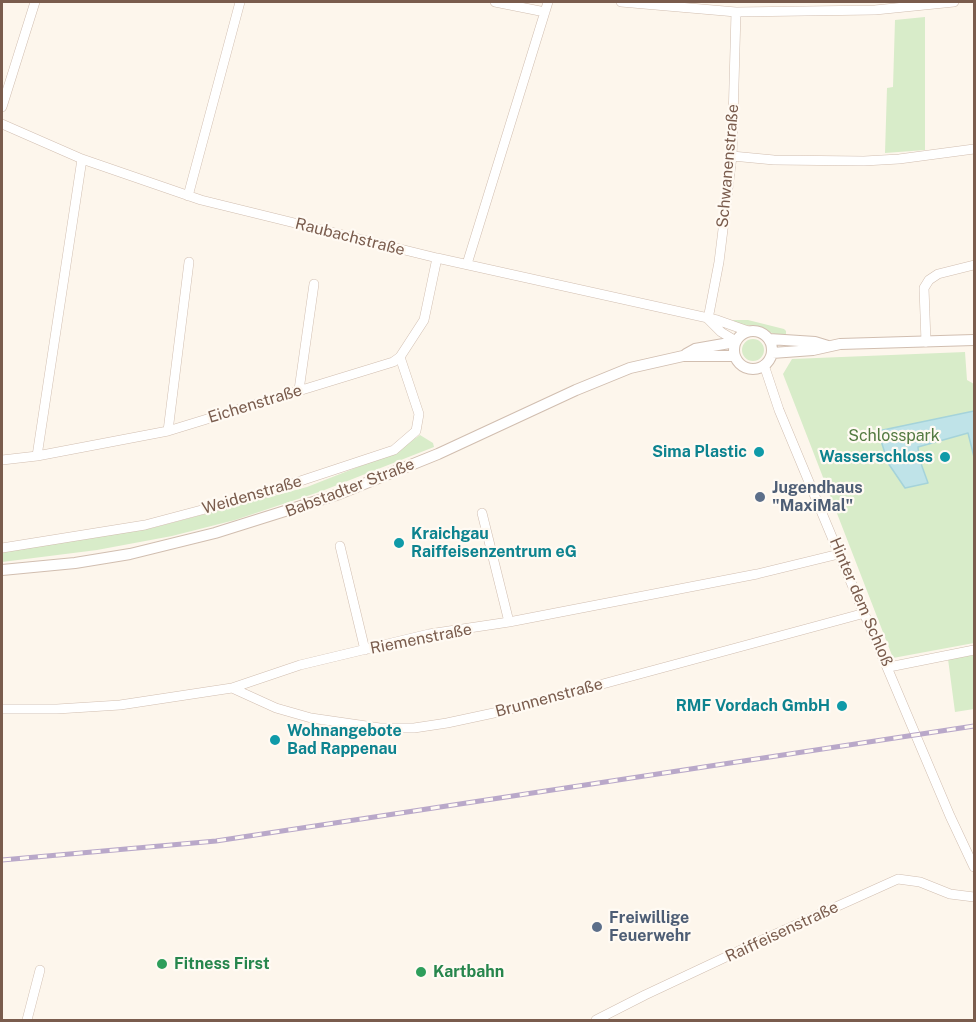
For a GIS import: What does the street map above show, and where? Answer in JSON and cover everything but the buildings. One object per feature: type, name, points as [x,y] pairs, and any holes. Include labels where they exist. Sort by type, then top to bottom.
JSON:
[{"type":"street","points":[[2,106],[35,2]]},
{"type":"street","points":[[188,196],[240,2]]},
{"type":"street","points":[[495,2],[545,12]]},
{"type":"street","points":[[467,264],[548,2]]},
{"type":"street","points":[[621,2],[736,12],[824,6],[875,10],[954,2]]},
{"type":"street","name":"Schwanenstraße","points":[[708,319],[719,262],[732,156],[736,12]]},
{"type":"street","name":"Raubachstraße","points":[[2,124],[82,159],[188,196],[437,258],[726,322],[748,331]]},
{"type":"street","points":[[732,156],[774,160],[864,161],[975,149]]},
{"type":"street","points":[[37,456],[82,159]]},
{"type":"street","points":[[400,357],[424,320],[437,258]]},
{"type":"street","points":[[168,431],[189,262]]},
{"type":"street","points":[[926,342],[924,288],[929,279],[938,274],[975,265]]},
{"type":"street","points":[[299,390],[314,284]]},
{"type":"street","name":"Raubachstraße","points":[[708,319],[735,342]]},
{"type":"street","points":[[748,331],[760,332],[769,339],[815,342],[828,346]]},
{"type":"street","name":"Babstadter Straße","points":[[684,356],[695,349],[735,342],[741,334],[748,331]]},
{"type":"street","points":[[764,365],[772,353],[769,339]]},
{"type":"street","points":[[772,353],[813,350],[840,344],[975,340]]},
{"type":"street","points":[[734,356],[735,342]]},
{"type":"street","name":"Babstadter Straße","points":[[2,570],[75,563],[130,554],[294,510],[339,495],[438,454],[622,371],[684,356],[734,356],[745,367],[755,369],[764,365]]},
{"type":"street","name":"Eichenstraße","points":[[2,460],[37,456],[168,431],[393,362],[400,357]]},
{"type":"street","name":"Weidenstraße","points":[[2,548],[145,525],[258,495],[394,450],[416,431],[419,414],[400,357]]},
{"type":"street","name":"Hinter dem Schloß","points":[[764,365],[779,410],[839,554],[975,867]]},
{"type":"street","points":[[482,513],[509,622]]},
{"type":"street","points":[[340,546],[365,650]]},
{"type":"street","name":"Riemenstraße","points":[[2,709],[57,709],[120,705],[232,688],[300,665],[429,634],[509,622],[757,574],[839,554]]},
{"type":"street","name":"Brunnenstraße","points":[[232,688],[276,708],[311,718],[380,728],[414,728],[504,711],[865,613]]},
{"type":"street","points":[[889,667],[975,650]]},
{"type":"street","name":"Hinter dem Schloß","points":[[961,838],[975,852]]},
{"type":"street","name":"Raiffeisenstraße","points":[[596,1020],[648,993],[898,879],[920,882],[950,894],[975,895],[975,888]]},
{"type":"street","points":[[27,1020],[40,970]]},
{"type":"green space","points":[[925,17],[925,150],[885,153],[887,88],[893,87],[895,20]]},
{"type":"green space","points":[[748,320],[784,329],[786,337],[778,336],[758,326],[732,322]]},
{"type":"green space","points":[[749,339],[757,339],[764,346],[764,354],[757,361],[749,361],[742,354],[742,346]]},
{"type":"green space","name":"Schlosspark","points":[[965,352],[967,380],[974,384],[974,643],[893,658],[783,374],[792,359]]},
{"type":"green space","points":[[420,435],[433,443],[434,447],[322,491],[235,520],[172,536],[97,550],[2,562],[2,552],[152,528],[307,487],[396,452]]},
{"type":"green space","points":[[974,655],[974,709],[955,712],[948,659]]},
{"type":"water","points":[[974,411],[974,457],[968,433],[918,447],[919,458],[928,483],[905,488],[888,463],[878,431]]},
{"type":"railway","points":[[2,860],[216,841],[974,726]]},
{"type":"place","name":"Sima Plastic","points":[[759,452]]},
{"type":"place","name":"Wasserschloss","points":[[945,457]]},
{"type":"place","name":"Jugendhaus \"MaxiMal\"","points":[[760,497]]},
{"type":"place","name":"Kraichgau Raiffeisenzentrum eG","points":[[399,543]]},
{"type":"place","name":"RMF Vordach GmbH","points":[[842,706]]},
{"type":"place","name":"Wohnangebote Bad Rappenau","points":[[275,740]]},
{"type":"place","name":"Freiwillige Feuerwehr","points":[[597,927]]},
{"type":"place","name":"Fitness First","points":[[162,964]]},
{"type":"place","name":"Kartbahn","points":[[421,972]]}]
